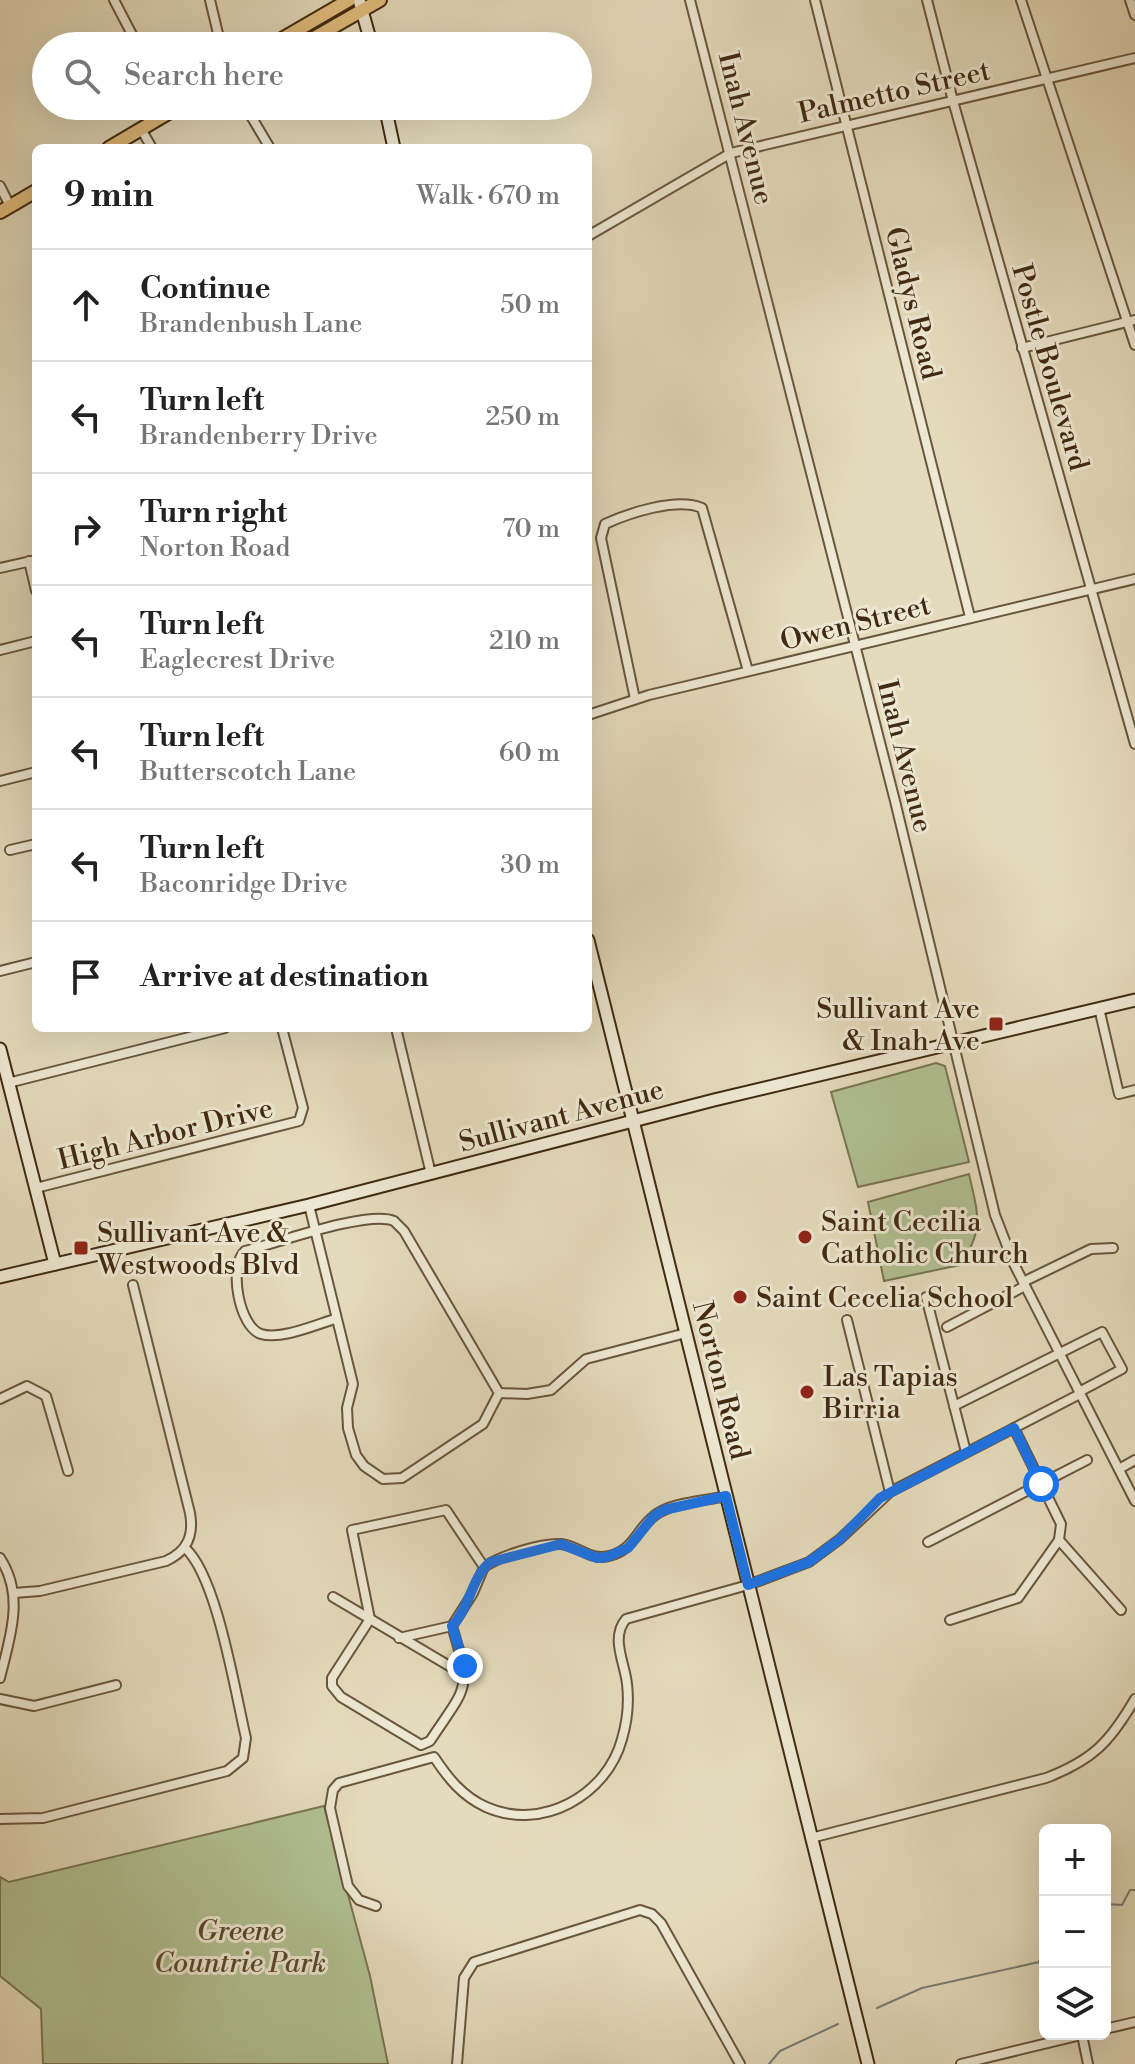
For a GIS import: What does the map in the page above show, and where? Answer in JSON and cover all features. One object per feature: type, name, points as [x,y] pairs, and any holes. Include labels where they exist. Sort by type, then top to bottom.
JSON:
[{"type":"main road","points":[[294,32],[349,0]]},
{"type":"main road","points":[[321,32],[361,5],[380,0]]},
{"type":"main road","points":[[116,144],[155,120]]},
{"type":"main road","points":[[5,209],[32,193]]},
{"type":"street","points":[[114,0],[131,32]]},
{"type":"street","points":[[210,0],[218,32]]},
{"type":"street","name":"Inah Avenue","points":[[690,0],[731,153],[995,1215],[1024,1284],[1135,1501]]},
{"type":"street","name":"Gladys Road","points":[[815,0],[970,617]]},
{"type":"street","name":"Postle Boulevard","points":[[927,0],[1135,744]]},
{"type":"street","points":[[1021,0],[1131,321],[1135,345]]},
{"type":"street","points":[[1130,0],[1135,15]]},
{"type":"street","points":[[361,5],[368,32]]},
{"type":"street","name":"Palmetto Street","points":[[592,234],[731,153],[1135,58]]},
{"type":"street","points":[[253,120],[268,144]]},
{"type":"street","points":[[388,120],[393,144]]},
{"type":"street","points":[[141,129],[150,144]]},
{"type":"street","points":[[0,186],[5,209]]},
{"type":"street","points":[[1022,348],[1131,321]]},
{"type":"street","points":[[635,699],[602,530],[605,524],[619,517],[683,504],[702,508],[748,671]]},
{"type":"street","points":[[0,568],[32,561]]},
{"type":"street","name":"Owen Street","points":[[592,714],[635,699],[854,644],[1135,579]]},
{"type":"street","points":[[0,650],[32,642]]},
{"type":"street","points":[[0,781],[32,773]]},
{"type":"street","points":[[10,850],[32,845]]},
{"type":"street","name":"Norton Road","points":[[592,956],[868,2064]]},
{"type":"street","points":[[0,971],[32,963]]},
{"type":"street","name":"Sullivant Avenue","points":[[0,1277],[309,1205],[634,1120],[1135,1000]]},
{"type":"street","points":[[1099,1008],[1119,1094],[1135,1090]]},
{"type":"street","points":[[8,1083],[209,1032]]},
{"type":"street","name":"High Arbor Drive","points":[[36,1188],[294,1123],[302,1117],[303,1108],[283,1032]]},
{"type":"street","points":[[397,1032],[431,1174]]},
{"type":"street","points":[[0,1049],[55,1264]]},
{"type":"street","points":[[309,1205],[353,1384],[347,1408],[356,1455],[374,1474],[394,1480],[454,1446],[483,1424],[499,1393]]},
{"type":"street","points":[[335,1319],[270,1336],[261,1334],[246,1321],[236,1282],[237,1260],[245,1251],[365,1219],[394,1221],[404,1231],[499,1393]]},
{"type":"street","points":[[947,1327],[1091,1249],[1113,1248]]},
{"type":"street","points":[[14,1593],[40,1591],[166,1561],[185,1548],[191,1534],[190,1513],[133,1285]]},
{"type":"street","points":[[926,1297],[966,1452]]},
{"type":"street","points":[[847,1320],[890,1492]]},
{"type":"street","points":[[376,1906],[359,1900],[348,1886],[330,1808],[333,1790],[339,1783],[434,1757],[461,1791],[493,1809],[529,1815],[573,1802],[606,1772],[622,1740],[628,1688],[618,1636],[622,1624],[637,1614],[748,1585],[820,1556],[890,1492],[1122,1369],[1102,1332],[954,1406]]},
{"type":"street","points":[[499,1393],[527,1394],[551,1390],[586,1359],[686,1333]]},
{"type":"street","points":[[0,1399],[27,1386],[46,1396],[68,1471]]},
{"type":"street","points":[[950,1620],[1018,1598],[1059,1540],[1061,1524],[1014,1428]]},
{"type":"street","points":[[928,1542],[1087,1460]]},
{"type":"street","points":[[1119,1469],[1135,1460]]},
{"type":"street","points":[[399,1638],[452,1626],[473,1593],[484,1567],[552,1545],[571,1547],[597,1558],[607,1557],[628,1548],[654,1516],[664,1510],[726,1496]]},
{"type":"street","points":[[452,1626],[465,1671],[464,1688],[430,1741],[416,1743],[341,1697],[332,1686],[332,1678],[370,1619],[352,1530],[436,1509],[446,1510],[484,1567]]},
{"type":"street","points":[[1059,1540],[1121,1610]]},
{"type":"street","points":[[0,1819],[43,1818],[227,1771],[243,1758],[246,1738],[210,1594],[202,1567],[185,1548]]},
{"type":"street","points":[[0,1558],[14,1593],[13,1622],[0,1678]]},
{"type":"street","points":[[333,1597],[399,1638],[465,1671]]},
{"type":"street","points":[[0,1699],[34,1706],[116,1685]]},
{"type":"street","points":[[811,1838],[1046,1778],[1076,1766],[1110,1738],[1135,1699]]},
{"type":"street","points":[[457,2064],[464,1978],[469,1966],[486,1956],[628,1912],[646,1911],[661,1923],[740,2064]]},
{"type":"street","points":[[1111,2028],[1135,2022]]},
{"type":"street","points":[[963,2064],[1059,2040]]},
{"type":"street","points":[[1084,2040],[1088,2064]]},
{"type":"green space","points":[[936,1063],[945,1066],[969,1162],[858,1187],[831,1092]]},
{"type":"green space","points":[[969,1174],[977,1221],[973,1241],[960,1265],[884,1281],[868,1202]]},
{"type":"green space","name":"Greene Countrie Park","points":[[324,1806],[370,1976],[388,2064],[43,2064],[41,2009],[0,1976],[0,1877],[9,1882]]},
{"type":"waterway","points":[[1111,1904],[1122,1905],[1130,1890],[1135,1890]]},
{"type":"waterway","points":[[877,2008],[922,1988],[1039,1962]]},
{"type":"waterway","points":[[769,2064],[780,2051],[838,2024]]},
{"type":"place","name":"Sullivant Ave & Inah Ave","points":[[996,1024]]},
{"type":"place","name":"Saint Cecilia Catholic Church","points":[[805,1237]]},
{"type":"place","name":"Sullivant Ave & Westwoods Blvd","points":[[81,1248]]},
{"type":"place","name":"Saint Cecelia School","points":[[740,1297]]},
{"type":"place","name":"Las Tapias Birria","points":[[807,1392]]},
{"type":"route","points":[[465,1666],[452,1626],[473,1593],[484,1567],[491,1562],[561,1544],[597,1558],[607,1557],[628,1548],[646,1524],[664,1510],[726,1496],[748,1585],[820,1556],[880,1498],[1014,1428],[1041,1484]]}]
